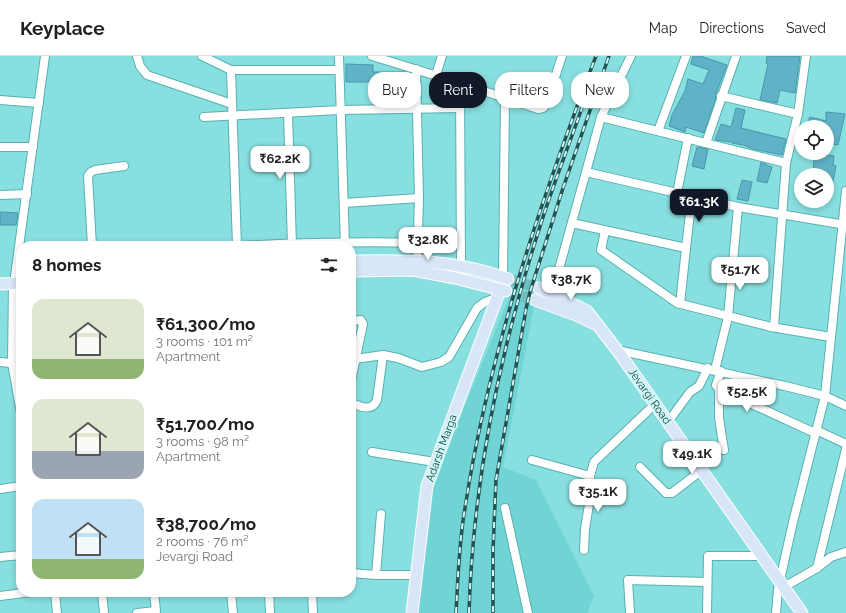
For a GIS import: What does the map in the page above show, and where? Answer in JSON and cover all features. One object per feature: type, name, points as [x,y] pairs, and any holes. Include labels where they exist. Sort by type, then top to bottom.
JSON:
[{"type":"main road","points":[[356,261],[417,265],[501,293]]},
{"type":"main road","points":[[356,271],[437,262],[461,266],[505,278]]},
{"type":"main road","points":[[0,276],[16,280]]},
{"type":"main road","points":[[0,284],[16,280]]},
{"type":"main road","name":"Jevargi Road","points":[[539,288],[587,311],[617,350],[802,613]]},
{"type":"main road","name":"Adarsh Marga","points":[[412,613],[427,486],[501,293]]},
{"type":"main road","points":[[535,300],[576,315],[597,325]]},
{"type":"street","points":[[22,241],[45,56]]},
{"type":"street","points":[[137,56],[140,66],[147,75],[232,104]]},
{"type":"street","points":[[202,56],[230,70],[339,70]]},
{"type":"street","points":[[339,56],[345,241]]},
{"type":"street","points":[[372,56],[397,60],[416,69],[429,73]]},
{"type":"street","points":[[437,72],[442,56]]},
{"type":"street","points":[[557,72],[562,56]]},
{"type":"street","points":[[552,294],[601,117],[631,56]]},
{"type":"street","points":[[658,131],[686,56]]},
{"type":"street","points":[[706,143],[736,56]]},
{"type":"street","points":[[774,327],[786,163],[798,114],[806,56]]},
{"type":"street","points":[[416,69],[419,198],[417,265]]},
{"type":"street","points":[[230,70],[237,241]]},
{"type":"street","points":[[721,96],[798,114]]},
{"type":"street","points":[[0,100],[39,103]]},
{"type":"street","points":[[204,117],[340,110],[460,108],[461,266]]},
{"type":"street","points":[[505,108],[505,278]]},
{"type":"street","points":[[288,113],[292,241]]},
{"type":"street","points":[[601,117],[786,163]]},
{"type":"street","points":[[677,193],[688,138]]},
{"type":"street","points":[[0,147],[33,147]]},
{"type":"street","points":[[92,241],[88,176],[95,170],[124,166]]},
{"type":"street","points":[[586,172],[738,207],[845,225]]},
{"type":"street","points":[[776,613],[815,432],[825,396],[845,225],[846,191]]},
{"type":"street","points":[[0,195],[27,194]]},
{"type":"street","points":[[680,304],[692,196]]},
{"type":"street","points":[[344,203],[419,198]]},
{"type":"street","points":[[724,450],[719,418],[719,389],[716,385],[715,370],[728,317],[738,207]]},
{"type":"street","points":[[572,223],[686,248]]},
{"type":"street","points":[[604,231],[601,250],[677,303],[728,317],[831,337]]},
{"type":"street","points":[[356,244],[417,242],[461,244]]},
{"type":"street","points":[[356,359],[383,355],[398,358],[422,367],[446,360],[477,308],[501,293]]},
{"type":"street","points":[[356,321],[361,320],[363,324],[356,355]]},
{"type":"street","points":[[617,350],[715,370],[825,396],[846,406]]},
{"type":"street","points":[[356,405],[365,408],[372,407],[375,404],[377,400],[383,355]]},
{"type":"street","points":[[0,362],[16,363]]},
{"type":"street","points":[[668,422],[690,392],[699,386],[715,370]]},
{"type":"street","points":[[719,389],[815,432],[846,444]]},
{"type":"street","points":[[584,550],[585,529],[591,492],[590,476],[594,462],[655,404]]},
{"type":"street","points":[[817,568],[846,450]]},
{"type":"street","points":[[372,452],[435,462]]},
{"type":"street","points":[[532,460],[590,476]]},
{"type":"street","points":[[640,467],[668,494],[672,493],[702,470]]},
{"type":"street","points":[[0,489],[16,487]]},
{"type":"street","points":[[505,508],[528,613]]},
{"type":"street","points":[[376,575],[381,514]]},
{"type":"street","points":[[782,584],[817,568],[831,557],[846,552]]},
{"type":"street","points":[[0,557],[16,555]]},
{"type":"street","points":[[707,613],[708,556],[762,556]]},
{"type":"street","points":[[356,573],[416,575]]},
{"type":"street","points":[[630,613],[628,580],[707,582]]},
{"type":"street","points":[[0,596],[16,594]]},
{"type":"street","points":[[55,597],[57,613]]},
{"type":"street","points":[[102,597],[104,613]]},
{"type":"street","points":[[137,613],[156,611],[155,597]]},
{"type":"street","points":[[231,597],[233,613]]},
{"type":"street","points":[[269,597],[270,613]]},
{"type":"street","points":[[312,597],[313,613]]},
{"type":"shaded area","points":[[511,293],[535,301],[503,467],[536,480],[594,596],[587,613],[417,613],[431,488]]},
{"type":"building","points":[[693,56],[700,56],[727,65],[704,133],[686,127],[685,132],[669,126],[672,115],[685,91],[688,79],[703,84],[709,70],[691,64]]},
{"type":"building","points":[[767,56],[800,56],[795,93],[780,90],[777,103],[760,100],[768,64],[766,63]]},
{"type":"building","points":[[346,64],[373,65],[373,72],[368,72],[368,82],[346,82]]},
{"type":"building","points":[[736,108],[745,110],[741,128],[786,139],[782,155],[753,149],[732,142],[715,140],[721,124],[731,127]]},
{"type":"building","points":[[826,112],[845,114],[838,145],[834,144],[834,120],[826,120]]},
{"type":"building","points":[[810,117],[822,120],[808,120]]},
{"type":"building","points":[[697,147],[708,149],[704,169],[692,166]]},
{"type":"building","points":[[814,160],[834,160],[833,165],[836,166],[834,177],[834,168],[813,168]]},
{"type":"building","points":[[761,162],[772,167],[767,183],[757,181]]},
{"type":"building","points":[[742,180],[752,182],[748,201],[737,199]]},
{"type":"building","points":[[0,212],[18,213],[16,225],[0,225]]},
{"type":"tunnel","points":[[508,279],[539,288]]},
{"type":"tunnel","points":[[506,291],[535,300]]},
{"type":"railway","points":[[456,613],[463,521],[475,450],[502,335],[536,222],[596,56]]},
{"type":"railway","points":[[493,612],[493,551],[496,480],[526,309],[563,188],[609,56]]},
{"type":"railway","points":[[469,613],[477,510],[484,459],[504,357],[516,306],[546,208],[582,108]]}]
